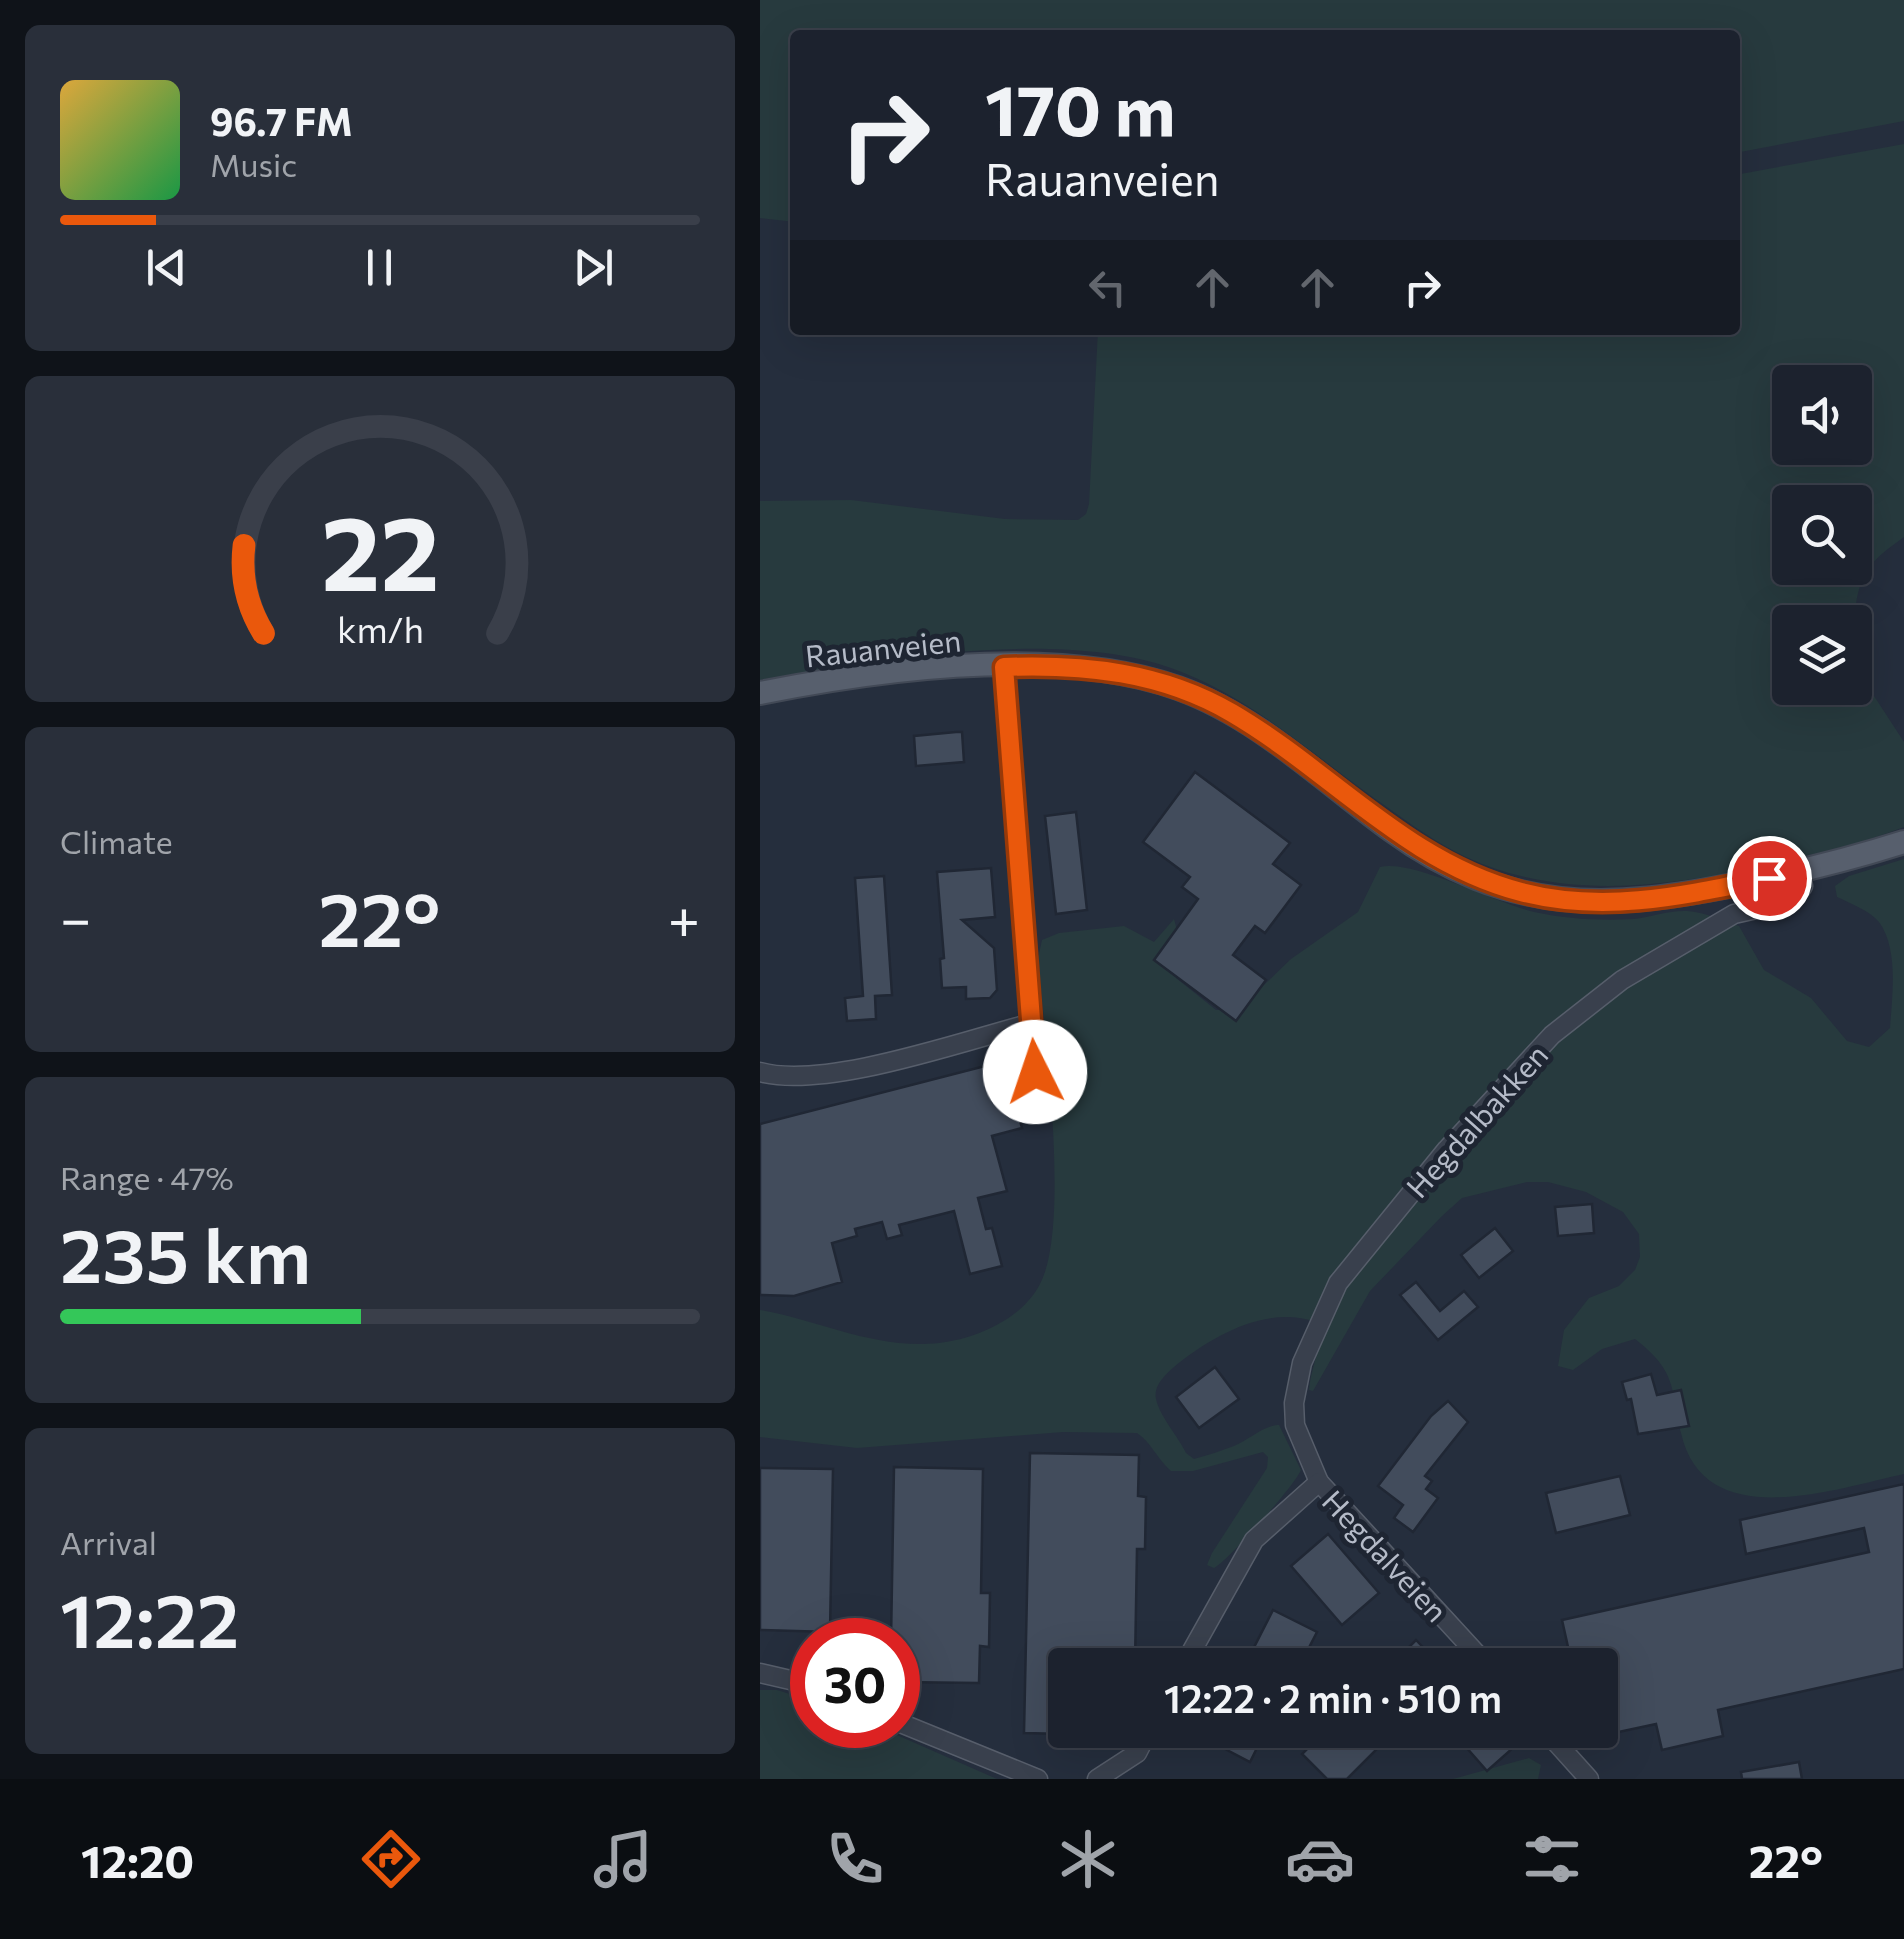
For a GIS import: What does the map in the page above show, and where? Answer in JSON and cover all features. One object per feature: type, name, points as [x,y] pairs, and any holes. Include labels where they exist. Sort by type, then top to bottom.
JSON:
[{"type":"main road","name":"Rauanveien","points":[[760,693],[884,673],[1053,665],[1117,672],[1158,682],[1209,701],[1254,727],[1423,852],[1466,873],[1520,892],[1581,902],[1664,900],[1800,871],[1904,842]]},
{"type":"street","points":[[1004,667],[1035,1072]]},
{"type":"street","name":"Hegdalbakken","points":[[1319,1482],[1302,1448],[1294,1404],[1302,1363],[1338,1283],[1447,1149],[1552,1034],[1622,980],[1734,914],[1795,897],[1803,886],[1800,871]]},
{"type":"street","points":[[760,1072],[781,1078],[826,1075],[1032,1023]]},
{"type":"street","name":"Hegdalveien","points":[[1194,1648],[1254,1540],[1319,1482],[1471,1648]]},
{"type":"street","points":[[760,1673],[790,1680]]},
{"type":"street","points":[[920,1731],[1038,1779]]},
{"type":"street","points":[[1097,1779],[1140,1748]]},
{"type":"street","points":[[1562,1748],[1589,1779]]},
{"type":"green space","points":[[760,0],[1904,0],[1904,121],[1740,152],[1740,30],[790,30],[790,221],[760,218]]},
{"type":"green space","points":[[1904,144],[1904,537],[1872,564],[1872,485],[1772,485],[1772,585],[1861,585],[1856,605],[1772,605],[1772,705],[1872,705],[1872,693],[1904,742],[1904,827],[1836,849],[1688,880],[1609,886],[1570,884],[1493,868],[1456,852],[1226,693],[1171,668],[1126,656],[1076,650],[967,651],[857,663],[760,680],[760,501],[851,500],[1005,519],[1078,520],[1086,514],[1098,335],[1740,335],[1740,174]]},
{"type":"green space","points":[[1904,859],[1904,1474],[1809,1495],[1743,1495],[1716,1485],[1694,1465],[1681,1433],[1670,1380],[1658,1361],[1635,1339],[1602,1349],[1573,1370],[1558,1366],[1564,1330],[1589,1298],[1619,1286],[1635,1270],[1640,1257],[1639,1234],[1623,1212],[1586,1192],[1548,1182],[1527,1182],[1462,1198],[1370,1291],[1313,1391],[1309,1390],[1318,1331],[1316,1322],[1297,1318],[1278,1317],[1240,1326],[1204,1345],[1164,1377],[1156,1390],[1158,1406],[1186,1453],[1194,1459],[1279,1425],[1301,1470],[1260,1522],[1214,1568],[1207,1565],[1212,1553],[1267,1468],[1268,1457],[1263,1452],[1193,1471],[1171,1471],[1137,1433],[1063,1432],[857,1448],[760,1437],[760,1310],[881,1341],[939,1343],[990,1329],[1019,1310],[1040,1284],[1049,1256],[1055,1174],[1038,958],[1042,940],[1059,933],[1124,926],[1154,942],[1174,919],[1178,934],[1176,978],[1216,1010],[1239,1009],[1291,959],[1358,912],[1380,867],[1394,866],[1433,875],[1546,914],[1622,920],[1687,911],[1739,926],[1764,970],[1811,998],[1847,1041],[1869,1047],[1890,1028],[1893,974],[1889,946],[1879,922],[1837,897],[1835,886],[1849,876]]},
{"type":"green space","points":[[760,1690],[777,1690],[790,1694],[790,1748],[920,1745],[997,1779],[760,1779]]},
{"type":"green space","points":[[1529,1758],[1541,1765],[1538,1779],[1453,1779]]},
{"type":"building","points":[[962,732],[964,762],[916,766],[914,736]]},
{"type":"building","points":[[1195,772],[1290,843],[1273,864],[1301,885],[1265,933],[1255,926],[1233,955],[1266,980],[1236,1021],[1154,960],[1198,899],[1182,887],[1190,877],[1143,842]]},
{"type":"building","points":[[1076,812],[1087,910],[1056,914],[1045,816]]},
{"type":"building","points":[[991,868],[995,917],[962,920],[994,948],[997,990],[990,998],[966,999],[966,987],[942,988],[940,959],[944,958],[937,872]]},
{"type":"building","points":[[884,876],[892,995],[875,996],[876,1019],[847,1021],[845,998],[863,996],[855,878]]},
{"type":"building","points":[[985,1066],[990,1084],[1009,1079],[1022,1128],[992,1136],[1007,1191],[978,1198],[986,1229],[992,1228],[1002,1266],[970,1274],[954,1211],[899,1225],[902,1235],[887,1239],[882,1222],[855,1229],[857,1236],[832,1243],[842,1282],[794,1296],[760,1295],[760,1124]]},
{"type":"building","points":[[1592,1204],[1594,1233],[1558,1236],[1555,1207]]},
{"type":"building","points":[[1495,1228],[1513,1251],[1479,1278],[1461,1255]]},
{"type":"building","points":[[1416,1282],[1440,1311],[1464,1291],[1478,1307],[1438,1340],[1400,1295]]},
{"type":"building","points":[[1215,1367],[1239,1399],[1199,1428],[1176,1397]]},
{"type":"building","points":[[1651,1374],[1657,1395],[1681,1390],[1689,1426],[1638,1434],[1631,1399],[1627,1400],[1622,1382]]},
{"type":"building","points":[[1448,1401],[1468,1422],[1425,1476],[1432,1481],[1426,1489],[1438,1498],[1413,1532],[1394,1518],[1403,1505],[1378,1486],[1431,1416]]},
{"type":"building","points":[[1030,1453],[1139,1455],[1138,1496],[1146,1497],[1145,1549],[1137,1549],[1135,1648],[1048,1648],[1048,1734],[1024,1733]]},
{"type":"building","points":[[894,1467],[983,1469],[981,1593],[990,1593],[989,1647],[980,1646],[979,1683],[920,1682],[920,1618],[891,1618]]},
{"type":"building","points":[[760,1468],[833,1469],[830,1618],[790,1618],[790,1631],[760,1630]]},
{"type":"building","points":[[1620,1476],[1630,1515],[1556,1533],[1546,1493]]},
{"type":"building","points":[[1904,1484],[1904,1669],[1718,1710],[1723,1736],[1662,1750],[1656,1724],[1618,1732],[1618,1648],[1568,1648],[1562,1620],[1869,1552],[1864,1528],[1746,1554],[1740,1520]]},
{"type":"building","points":[[1328,1534],[1379,1593],[1342,1625],[1291,1566]]},
{"type":"building","points":[[1273,1610],[1317,1632],[1309,1648],[1254,1648]]},
{"type":"building","points":[[1416,1640],[1424,1648],[1408,1648]]},
{"type":"building","points":[[1223,1748],[1257,1748],[1250,1762]]},
{"type":"building","points":[[1308,1748],[1378,1748],[1347,1779],[1327,1779],[1302,1754]]},
{"type":"building","points":[[1467,1748],[1513,1748],[1487,1771]]},
{"type":"building","points":[[1799,1762],[1802,1779],[1742,1779],[1741,1772]]},
{"type":"route","points":[[1035,1072],[1004,667],[1053,665],[1117,672],[1181,689],[1209,701],[1254,727],[1423,852],[1466,873],[1520,892],[1581,902],[1628,903],[1664,900],[1769,878]]}]
